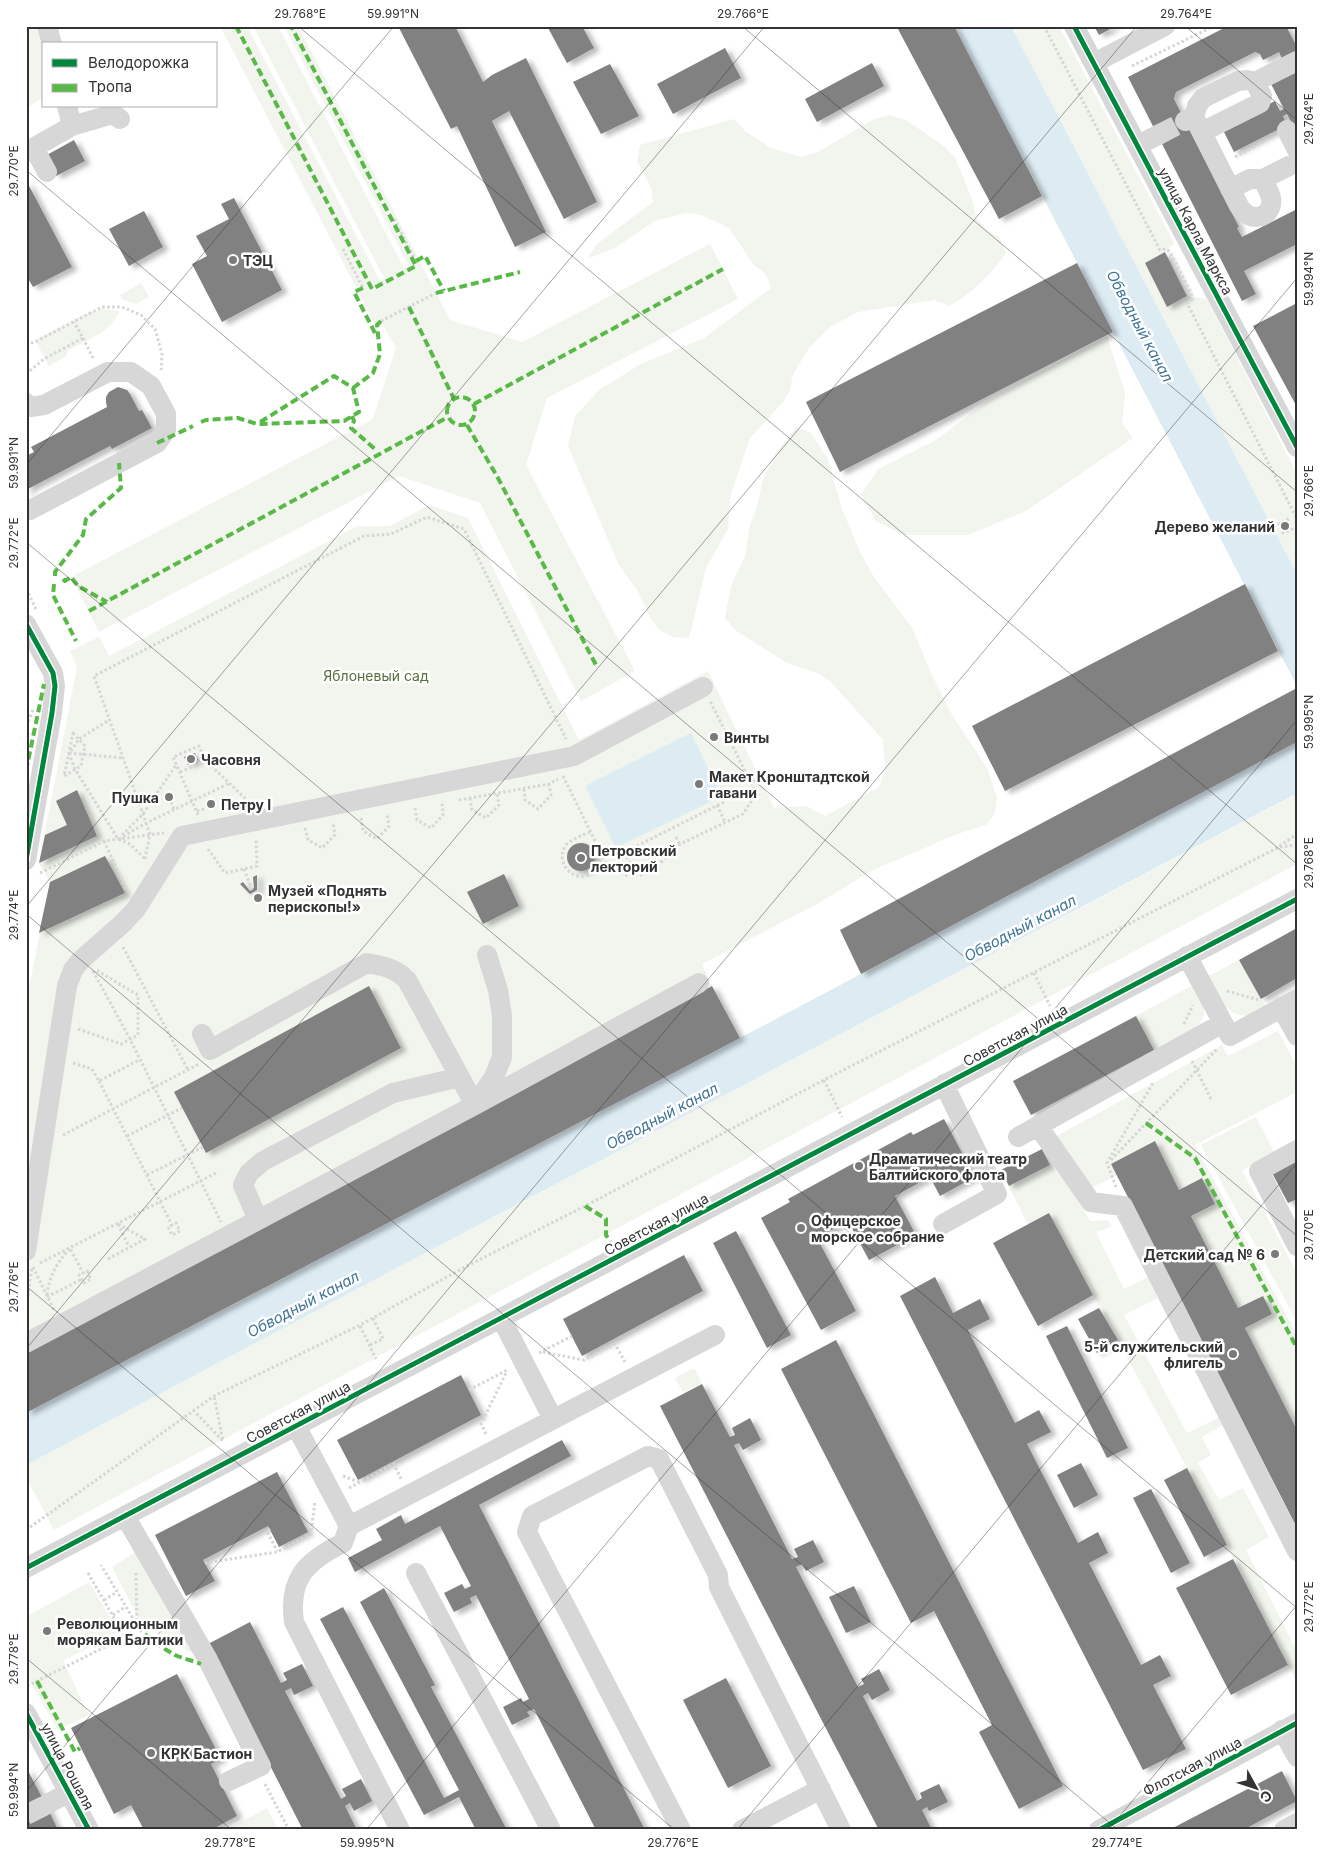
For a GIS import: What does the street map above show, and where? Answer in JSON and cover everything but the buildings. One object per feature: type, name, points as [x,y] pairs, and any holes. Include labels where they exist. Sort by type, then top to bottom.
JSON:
[{"type":"street","points":[[47,26],[51,42]]},
{"type":"street","name":"улица Карла Маркса","points":[[1074,26],[1295,439]]},
{"type":"street","points":[[1094,63],[1165,26]]},
{"type":"street","points":[[1263,179],[1271,198],[1271,207],[1259,217],[1250,217],[1243,213],[1194,123],[1197,106],[1203,98],[1238,80],[1255,82],[1297,61]]},
{"type":"street","points":[[1194,123],[1260,103],[1262,96],[1255,82]]},
{"type":"street","points":[[68,108],[72,126]]},
{"type":"street","points":[[46,172],[30,150],[72,126],[113,114],[120,119]]},
{"type":"street","points":[[1287,130],[1297,150]]},
{"type":"street","points":[[1138,145],[1158,135]]},
{"type":"street","points":[[1230,189],[1250,179],[1263,179],[1297,162]]},
{"type":"street","points":[[26,404],[31,407],[44,405],[108,372],[131,372],[152,386],[166,414],[166,430],[157,443],[30,510]]},
{"type":"street","points":[[26,624],[53,673],[55,686],[33,867]]},
{"type":"street","points":[[26,1251],[66,986],[73,970],[80,961],[136,909],[182,836],[574,756],[705,692]]},
{"type":"street","name":"Советская улица","points":[[26,1568],[1297,898]]},
{"type":"street","points":[[475,1105],[494,1077],[502,1057],[502,1016],[498,990],[487,955]]},
{"type":"street","points":[[1188,956],[1226,1029]]},
{"type":"street","points":[[206,1042],[367,963],[398,971],[407,980],[475,1105]]},
{"type":"street","points":[[26,1343],[699,984]]},
{"type":"street","points":[[1018,1137],[1183,1045],[1289,1003],[1297,1036]]},
{"type":"street","points":[[258,1220],[243,1185],[250,1173],[264,1161],[393,1093],[460,1077]]},
{"type":"street","points":[[943,1224],[998,1194],[944,1084]]},
{"type":"street","points":[[1038,1126],[1091,1202],[1123,1206],[1297,1551]]},
{"type":"street","points":[[1297,1150],[1259,1171],[1297,1246]]},
{"type":"street","points":[[501,1318],[553,1419]]},
{"type":"street","points":[[400,1830],[294,1622],[292,1606],[294,1590],[303,1571],[322,1554],[343,1543],[349,1526],[715,1335]]},
{"type":"street","points":[[296,1426],[318,1467],[324,1496],[349,1526]]},
{"type":"street","points":[[681,1830],[527,1532],[532,1516],[648,1456],[659,1460],[718,1575],[719,1587],[842,1830]]},
{"type":"street","points":[[125,1516],[207,1658],[261,1766],[229,1781]]},
{"type":"street","points":[[416,1573],[551,1830]]},
{"type":"street","name":"улица Рошаля","points":[[26,1713],[89,1830]]},
{"type":"street","points":[[1289,1726],[1297,1757]]},
{"type":"street","name":"Флотская улица","points":[[1099,1830],[1289,1726]]},
{"type":"street","points":[[742,1830],[821,1789]]},
{"type":"street","points":[[46,1805],[69,1792]]},
{"type":"street","points":[[1284,1830],[1297,1823]]},
{"type":"path","points":[[1044,26],[1160,250],[1166,248],[1191,293],[1192,299],[1187,303],[1297,520],[1290,524]]},
{"type":"path","points":[[1127,68],[1214,26]]},
{"type":"path","points":[[1218,165],[1287,130]]},
{"type":"path","points":[[394,219],[416,261]]},
{"type":"path","points":[[343,249],[363,288]]},
{"type":"path","points":[[381,321],[436,292]]},
{"type":"path","points":[[26,344],[35,342],[102,307],[122,306],[141,315],[155,329],[162,354],[161,374],[152,386]]},
{"type":"path","points":[[74,322],[102,375]]},
{"type":"path","points":[[26,374],[44,359],[83,338]]},
{"type":"path","points":[[146,859],[150,834],[94,676],[364,536],[391,534],[427,517],[464,529],[580,767],[563,776],[607,865],[612,869],[628,876],[655,869],[669,852],[680,845],[743,814],[754,797],[754,789],[705,692]]},
{"type":"path","points":[[1287,519],[1290,524],[1292,529],[1283,533],[1279,524],[1287,519]]},
{"type":"path","points":[[69,753],[79,739],[109,720]]},
{"type":"path","points":[[73,733],[86,746],[81,766],[64,776],[69,753],[73,733]]},
{"type":"path","points":[[69,753],[124,758]]},
{"type":"path","points":[[69,753],[75,769],[118,839],[130,844],[146,859],[150,868],[149,887]]},
{"type":"path","points":[[180,772],[206,761]]},
{"type":"path","points":[[118,839],[143,814],[176,765]]},
{"type":"path","points":[[118,839],[146,823],[228,784]]},
{"type":"path","points":[[524,789],[525,800],[538,809],[551,795],[548,784]]},
{"type":"path","points":[[470,798],[472,810],[486,818],[499,805],[497,793]]},
{"type":"path","points":[[171,802],[174,809]]},
{"type":"path","points":[[619,855],[724,802]]},
{"type":"path","points":[[414,808],[417,820],[431,828],[443,815],[442,803]]},
{"type":"path","points":[[717,805],[725,822]]},
{"type":"path","points":[[197,811],[207,808]]},
{"type":"path","points":[[361,818],[362,830],[377,839],[389,826],[387,813]]},
{"type":"path","points":[[305,828],[308,840],[322,848],[335,835],[333,823]]},
{"type":"path","points":[[590,832],[566,846],[562,862],[570,873],[578,876],[585,876],[607,865]]},
{"type":"path","points":[[33,867],[104,842],[118,839],[160,833],[182,836]]},
{"type":"path","points":[[26,1530],[214,1396],[360,1325],[467,1266],[824,1080],[1277,848],[1297,834]]},
{"type":"path","points":[[676,837],[680,845]]},
{"type":"path","points":[[104,842],[136,909]]},
{"type":"path","points":[[1277,848],[1297,845]]},
{"type":"path","points":[[625,852],[636,875]]},
{"type":"path","points":[[244,869],[252,890]]},
{"type":"path","points":[[114,931],[188,1070]]},
{"type":"path","points":[[138,995],[90,967],[130,1039],[225,1229]]},
{"type":"path","points":[[1034,973],[1050,1006]]},
{"type":"path","points":[[138,995],[146,990]]},
{"type":"path","points":[[61,1023],[121,1044],[138,1035],[138,995]]},
{"type":"path","points":[[1107,1163],[1196,1070],[1226,1029]]},
{"type":"path","points":[[42,1145],[200,1064],[206,1042]]},
{"type":"path","points":[[1183,1045],[1210,1099]]},
{"type":"path","points":[[56,1058],[92,1069],[172,1224]]},
{"type":"path","points":[[99,1081],[139,1060]]},
{"type":"path","points":[[824,1080],[842,1117]]},
{"type":"path","points":[[127,1136],[182,1108]]},
{"type":"path","points":[[147,1175],[203,1147]]},
{"type":"path","points":[[56,1316],[32,1267],[218,1172]]},
{"type":"path","points":[[118,1223],[129,1247]]},
{"type":"path","points":[[108,1259],[145,1239],[118,1223]]},
{"type":"path","points":[[70,1248],[83,1273]]},
{"type":"path","points":[[47,1297],[48,1284],[52,1273],[70,1248]]},
{"type":"path","points":[[87,1271],[91,1279],[84,1283],[82,1279],[79,1275],[87,1271]]},
{"type":"path","points":[[47,1297],[82,1279]]},
{"type":"path","points":[[370,1345],[383,1339],[373,1318]]},
{"type":"path","points":[[360,1325],[376,1358]]},
{"type":"path","points":[[542,1352],[584,1360],[615,1344],[633,1378]]},
{"type":"path","points":[[494,1450],[481,1424],[508,1370]]},
{"type":"path","points":[[193,1410],[223,1441],[214,1396]]},
{"type":"path","points":[[205,1563],[278,1552],[312,1534],[324,1496],[359,1482],[394,1464],[409,1495]]},
{"type":"path","points":[[318,1467],[359,1482]]},
{"type":"path","points":[[270,1529],[267,1531],[278,1552]]},
{"type":"path","points":[[101,1565],[136,1626]]},
{"type":"path","points":[[27,1686],[125,1637],[136,1626],[136,1566]]},
{"type":"path","points":[[88,1573],[125,1637]]},
{"type":"path","points":[[104,1600],[117,1592]]},
{"type":"path","points":[[113,1615],[126,1607]]},
{"type":"green space","points":[[26,26],[42,26],[44,42],[42,42],[42,99],[26,108]]},
{"type":"green space","points":[[220,26],[247,26],[380,281],[384,278],[253,26],[278,26],[404,268],[409,266],[284,26],[298,26],[450,320],[522,342],[710,244],[738,299],[547,398],[526,465],[635,671],[581,701],[480,503],[399,476],[99,632],[71,577],[373,419],[396,348],[381,321],[375,324]]},
{"type":"green space","points":[[1011,26],[1059,26],[1174,243],[1165,252],[1145,263],[1167,307],[1187,296],[1207,299],[1297,474],[1297,574]]},
{"type":"green space","points":[[890,115],[906,120],[945,147],[956,159],[973,202],[976,218],[987,230],[1000,238],[1006,253],[980,283],[966,296],[949,306],[935,300],[858,312],[830,327],[809,348],[793,374],[790,390],[783,402],[750,438],[730,497],[728,529],[706,568],[689,638],[674,637],[659,630],[650,617],[637,590],[619,565],[568,446],[575,416],[599,390],[641,364],[704,338],[771,288],[766,274],[754,265],[729,228],[701,215],[685,213],[655,221],[615,248],[587,259],[597,244],[653,202],[651,187],[637,161],[640,145],[734,119],[745,131],[771,148],[802,157],[818,152],[874,119]]},
{"type":"green space","points":[[141,283],[149,297],[136,304],[122,299],[120,295]]},
{"type":"green space","points":[[103,309],[120,311],[103,332],[69,350],[65,357],[49,366],[35,340],[83,315]]},
{"type":"green space","points":[[1107,336],[1125,393],[1122,423],[1133,438],[1026,511],[968,535],[904,535],[876,521],[861,495],[878,469],[936,440],[987,401]]},
{"type":"green space","name":"Яблоневый сад","points":[[797,427],[811,433],[828,459],[841,506],[859,550],[874,577],[912,628],[931,673],[952,715],[987,768],[997,797],[995,813],[986,825],[957,834],[871,871],[819,903],[702,964],[712,986],[26,1347],[26,1003],[50,882],[39,863],[77,667],[70,651],[99,637],[109,656],[358,526],[390,526],[429,505],[468,518],[579,740],[708,671],[774,808],[806,806],[825,816],[879,787],[885,772],[883,740],[830,681],[817,673],[787,663],[735,630],[725,618],[731,586],[745,556],[750,525],[756,511],[763,479],[777,451]]},
{"type":"green space","points":[[1295,795],[1297,799],[1297,864],[54,1530],[26,1477],[26,1465]]},
{"type":"green space","points":[[1239,960],[1267,1009],[1245,1016],[1237,1014],[1224,1004],[1207,977]]},
{"type":"green space","points":[[1193,985],[1203,1006],[1204,1014],[1202,1020],[1191,1030],[1154,1050],[1136,1016]]},
{"type":"green space","points":[[1278,1031],[1297,1067],[1297,1092],[1195,1145],[1297,1335],[1297,1430],[1245,1328],[1272,1314],[1263,1296],[1238,1308],[1191,1216],[1215,1204],[1202,1178],[1179,1190],[1155,1142],[1112,1164],[1117,1175],[1091,1188],[1055,1137],[1222,1045],[1228,1056]]},
{"type":"green space","points":[[1256,1117],[1275,1154],[1242,1170],[1297,1273],[1297,1322],[1201,1145]]},
{"type":"green space","points":[[1050,1165],[1065,1179],[1090,1221],[1108,1220],[1112,1226],[1096,1232],[1124,1289],[1148,1277],[1158,1298],[1124,1315],[1187,1433],[1222,1416],[1225,1424],[1202,1437],[1211,1455],[1198,1463],[1219,1500],[1243,1488],[1269,1537],[1246,1550],[1297,1652],[1297,1683],[1187,1468],[1049,1214],[1028,1225],[1009,1186]]},
{"type":"green space","points":[[694,1368],[702,1383],[683,1392],[675,1378]]},
{"type":"green space","points":[[153,1541],[204,1645],[189,1652],[139,1619],[112,1567]]},
{"type":"green space","points":[[89,1582],[119,1632],[63,1661],[89,1715],[58,1730],[26,1674],[26,1617]]},
{"type":"green space","points":[[267,1808],[278,1830],[226,1830]]},
{"type":"water","name":"Обводный канал","points":[[954,26],[1011,26],[1297,574],[1297,686]]},
{"type":"water","points":[[691,733],[722,796],[616,848],[585,786]]},
{"type":"water","name":"Обводный канал","points":[[1297,742],[1297,799],[1294,795],[26,1465],[26,1413],[795,1009]]},
{"type":"tunnel","points":[[1158,135],[1185,121]]},
{"type":"tunnel","points":[[26,1815],[46,1805]]},
{"type":"marked path","points":[[236,26],[372,289],[416,266],[291,26]]},
{"type":"marked path","points":[[416,261],[425,256],[444,291]]},
{"type":"marked path","points":[[474,404],[723,269]]},
{"type":"marked path","points":[[436,293],[520,272]]},
{"type":"marked path","points":[[363,288],[354,292],[376,335]]},
{"type":"marked path","points":[[409,307],[454,399]]},
{"type":"marked path","points":[[353,388],[373,373],[380,354],[377,325],[381,321]]},
{"type":"marked path","points":[[201,422],[238,418],[257,424],[344,421],[359,412],[353,388],[334,376],[257,424]]},
{"type":"marked path","points":[[461,397],[471,401],[475,411],[471,421],[461,425],[451,421],[447,411],[451,401],[461,397]]},
{"type":"marked path","points":[[352,416],[354,421],[351,428],[376,450]]},
{"type":"marked path","points":[[89,611],[448,417]]},
{"type":"marked path","points":[[467,425],[498,478],[596,665]]},
{"type":"marked path","points":[[157,443],[193,426]]},
{"type":"marked path","points":[[55,576],[55,572],[83,535],[86,519],[121,488],[119,463]]},
{"type":"marked path","points":[[63,579],[65,581],[71,577],[78,586],[107,602]]},
{"type":"marked path","points":[[54,584],[53,595],[76,641]]},
{"type":"marked path","points":[[26,771],[44,684]]},
{"type":"marked path","points":[[1146,1123],[1195,1158],[1297,1348]]},
{"type":"marked path","points":[[585,1206],[606,1219],[606,1235],[610,1242]]},
{"type":"marked path","points":[[137,1625],[149,1638],[170,1652],[201,1664]]},
{"type":"marked path","points":[[37,1681],[75,1752],[80,1748]]},
{"type":"cycle path","points":[[1074,26],[1297,447]]},
{"type":"cycle path","points":[[26,624],[53,673],[55,686],[26,860]]},
{"type":"cycle path","points":[[26,1568],[1297,899]]},
{"type":"cycle path","points":[[26,1713],[89,1830]]},
{"type":"cycle path","points":[[1099,1830],[1297,1723]]},
{"type":"place","name":"ТЭЦ","points":[[233,260]]},
{"type":"place","name":"Дерево желаний","points":[[1285,526]]},
{"type":"place","name":"Винты","points":[[714,737]]},
{"type":"place","name":"Часовня","points":[[191,759]]},
{"type":"place","name":"Макет Кронштадтской гавани","points":[[699,784]]},
{"type":"place","name":"Пушка","points":[[169,797]]},
{"type":"place","name":"Петру I","points":[[211,804]]},
{"type":"place","name":"Петровский лекторий","points":[[581,858]]},
{"type":"place","name":"Музей «Поднять перископы!»","points":[[258,898]]},
{"type":"place","name":"Драматический театр Балтийского флота","points":[[859,1166]]},
{"type":"place","name":"Офицерское морское собрание","points":[[801,1228]]},
{"type":"place","name":"Детский сад № 6","points":[[1275,1254]]},
{"type":"place","name":"5-й служительский флигель","points":[[1233,1354]]},
{"type":"place","name":"Революционным морякам Балтики","points":[[47,1631]]},
{"type":"place","name":"КРК Бастион","points":[[151,1753]]}]
